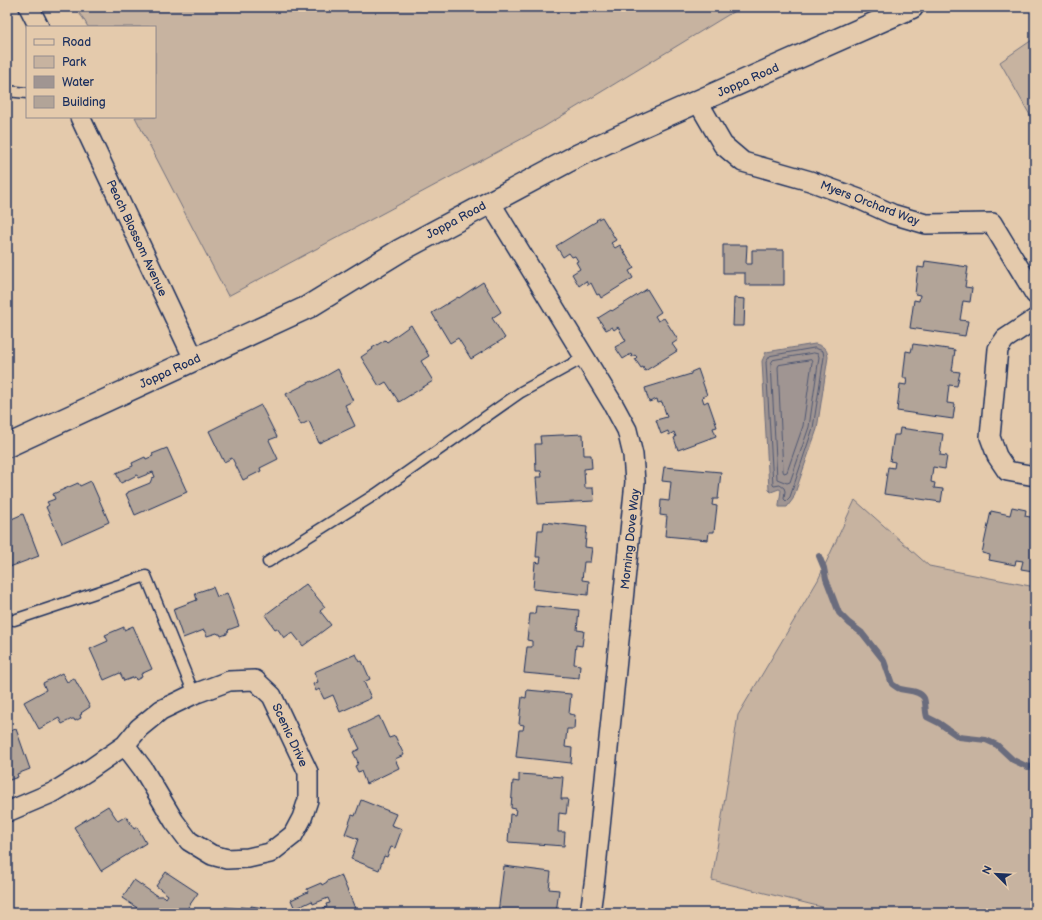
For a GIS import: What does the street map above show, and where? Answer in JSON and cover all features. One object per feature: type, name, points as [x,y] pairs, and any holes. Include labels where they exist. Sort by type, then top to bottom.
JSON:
[{"type":"street","points":[[29,7],[38,26]]},
{"type":"street","name":"Joppa Road","points":[[7,446],[308,307],[401,250],[579,155],[912,7]]},
{"type":"street","name":"Myers Orchard Way","points":[[698,102],[723,145],[743,162],[810,181],[859,199],[892,214],[926,224],[992,223],[1035,294]]},
{"type":"street","name":"Peach Blossom Avenue","points":[[80,118],[194,359]]},
{"type":"street","name":"Morning Dove Way","points":[[490,202],[613,404],[627,430],[633,455],[636,482],[590,913]]},
{"type":"street","points":[[1035,319],[1005,339],[998,349],[990,437],[997,456],[1007,471],[1035,476]]},
{"type":"street","name":"Scenic Drive","points":[[7,812],[54,792],[125,746],[140,728],[161,710],[194,694],[229,681],[255,680],[272,696],[308,772],[308,800],[302,818],[293,835],[270,853],[248,858],[227,859],[212,855],[189,841],[174,821],[144,769],[125,746]]},
{"type":"lane","points":[[7,91],[26,93]]},
{"type":"lane","points":[[268,562],[376,494],[521,392],[585,357]]},
{"type":"lane","points":[[14,620],[146,576],[194,694]]},
{"type":"green space","points":[[74,7],[741,7],[542,128],[228,296],[136,118],[156,118],[156,26],[87,26]]},
{"type":"green space","points":[[1035,38],[1035,124],[1000,62]]},
{"type":"green space","points":[[855,500],[929,566],[1035,587],[1035,913],[846,913],[712,880],[738,715],[818,580]]},
{"type":"water","points":[[815,344],[827,351],[828,357],[817,429],[793,499],[787,507],[779,507],[781,490],[779,489],[771,492],[769,490],[762,361],[766,352]]},
{"type":"building","points":[[602,217],[616,240],[611,243],[615,248],[620,245],[634,268],[629,271],[633,278],[601,298],[599,294],[597,295],[591,283],[588,285],[586,281],[579,286],[572,274],[580,269],[576,262],[578,261],[575,256],[572,257],[569,253],[563,257],[556,246]]},
{"type":"building","points":[[723,245],[747,245],[746,264],[752,264],[752,250],[784,250],[784,285],[745,285],[745,273],[723,273]]},
{"type":"building","points":[[925,261],[968,267],[965,287],[972,288],[970,302],[963,301],[960,320],[968,321],[965,336],[910,328],[914,300],[919,301],[920,295],[915,294],[918,267],[924,268]]},
{"type":"building","points":[[483,282],[501,312],[492,318],[505,338],[471,359],[458,338],[450,343],[432,313],[458,297],[459,298]]},
{"type":"building","points":[[647,289],[661,312],[655,316],[658,321],[664,318],[678,340],[672,344],[677,351],[645,371],[635,359],[637,357],[635,355],[632,357],[631,354],[623,359],[615,347],[626,341],[618,327],[614,330],[612,327],[606,330],[598,318]]},
{"type":"building","points":[[734,298],[745,299],[744,326],[733,326]]},
{"type":"building","points":[[411,325],[429,356],[421,361],[433,381],[399,402],[386,382],[379,386],[361,357],[373,349],[372,348],[385,340],[387,342]]},
{"type":"building","points":[[913,344],[955,350],[952,371],[960,372],[957,386],[949,385],[947,403],[955,404],[953,419],[897,411],[900,384],[906,385],[907,378],[903,378],[906,351],[911,352]]},
{"type":"building","points":[[338,369],[353,401],[345,405],[355,426],[319,443],[309,421],[301,425],[286,394]]},
{"type":"building","points":[[698,369],[707,395],[702,397],[704,403],[708,401],[717,427],[713,428],[716,436],[678,450],[674,438],[676,437],[674,432],[669,435],[668,431],[661,434],[656,420],[667,417],[662,402],[658,403],[657,399],[649,402],[645,388],[691,374],[691,372]]},
{"type":"building","points":[[261,405],[277,437],[269,440],[278,459],[260,468],[261,471],[243,480],[232,458],[224,462],[209,431]]},
{"type":"building","points":[[900,428],[943,434],[940,455],[947,456],[945,469],[933,467],[931,482],[935,483],[934,488],[943,489],[941,502],[884,494],[888,467],[894,468],[895,462],[890,461],[894,435],[899,435]]},
{"type":"building","points":[[583,434],[584,455],[591,455],[592,468],[584,469],[585,488],[593,488],[594,501],[538,504],[536,477],[542,477],[541,471],[536,471],[535,444],[541,444],[540,436]]},
{"type":"building","points":[[167,448],[187,492],[135,515],[126,494],[150,483],[152,478],[155,477],[153,472],[138,478],[137,475],[121,483],[116,473],[133,466],[132,463],[145,457],[146,459],[153,456],[152,454]]},
{"type":"building","points":[[664,467],[721,472],[718,499],[713,499],[712,505],[717,506],[714,532],[709,532],[708,540],[665,536],[667,516],[660,515],[661,500],[669,501],[671,482],[662,481]]},
{"type":"building","points":[[91,481],[109,522],[62,543],[46,507],[49,505],[47,502],[55,499],[53,494],[78,483],[80,486]]},
{"type":"building","points":[[1012,507],[1026,510],[1025,516],[1035,518],[1035,580],[1031,579],[1033,571],[1021,569],[1023,561],[1016,560],[1015,565],[989,560],[990,555],[982,553],[991,511],[1010,515]]},
{"type":"building","points":[[23,514],[39,556],[7,568],[7,521]]},
{"type":"building","points":[[544,522],[587,527],[585,547],[592,548],[590,562],[584,562],[582,580],[589,581],[588,595],[533,589],[535,562],[540,563],[541,557],[536,557],[538,530],[543,530]]},
{"type":"building","points":[[306,584],[325,607],[320,611],[331,625],[303,646],[292,632],[284,638],[277,628],[275,629],[265,615]]},
{"type":"building","points":[[213,587],[217,597],[227,593],[239,626],[228,630],[229,631],[227,634],[221,636],[217,633],[207,636],[204,630],[183,638],[173,609],[197,600],[195,593]]},
{"type":"building","points":[[536,606],[579,610],[577,630],[584,631],[582,646],[576,645],[574,664],[580,665],[579,678],[524,673],[527,647],[532,647],[532,641],[527,640],[530,614],[535,614]]},
{"type":"building","points":[[133,626],[152,669],[141,674],[142,677],[136,680],[135,677],[124,681],[120,673],[104,680],[90,649],[108,641],[105,635],[124,627],[124,630]]},
{"type":"building","points":[[356,654],[360,662],[362,661],[370,679],[364,682],[371,698],[340,712],[333,695],[324,699],[319,689],[316,691],[313,684],[318,682],[314,672]]},
{"type":"building","points":[[62,673],[67,682],[74,678],[90,707],[81,713],[81,718],[75,721],[72,719],[62,724],[59,718],[39,729],[24,702],[46,690],[43,683]]},
{"type":"building","points":[[527,690],[571,694],[569,714],[575,715],[574,729],[567,729],[565,747],[572,748],[571,763],[516,757],[519,730],[523,730],[524,725],[519,724],[522,697],[526,698]]},
{"type":"building","points":[[379,716],[389,738],[395,736],[404,755],[395,759],[399,768],[366,784],[361,771],[358,772],[355,766],[358,762],[353,752],[360,749],[351,730]]},
{"type":"building","points":[[16,729],[30,769],[17,774],[18,777],[7,781],[7,732]]},
{"type":"building","points":[[519,774],[563,777],[561,799],[568,799],[566,814],[559,813],[558,832],[565,832],[564,846],[508,842],[510,814],[515,815],[516,809],[511,808],[513,781],[519,782]]},
{"type":"building","points":[[361,800],[396,814],[391,825],[402,829],[395,848],[391,847],[387,857],[384,856],[379,870],[351,859],[358,839],[345,834],[352,815],[355,816]]},
{"type":"building","points":[[108,806],[118,821],[126,816],[134,829],[137,827],[146,843],[101,871],[74,827]]},
{"type":"building","points":[[504,866],[551,872],[549,889],[559,890],[556,913],[498,913]]},
{"type":"building","points":[[166,872],[198,893],[184,913],[145,913],[122,898],[134,880],[157,896],[164,896],[166,898],[168,895],[156,886]]},
{"type":"building","points":[[341,875],[357,913],[315,913],[324,910],[323,908],[327,907],[326,904],[330,903],[328,898],[313,904],[312,901],[295,909],[291,900],[308,892],[307,889],[321,883],[322,885],[327,881]]},
{"type":"building","points":[[251,906],[263,908],[262,913],[224,913],[225,907],[241,909],[241,907],[251,908]]},
{"type":"waterway","points":[[819,556],[839,613],[862,633],[884,661],[892,684],[897,688],[916,692],[922,695],[925,700],[927,717],[939,723],[959,737],[986,740],[997,745],[1013,760],[1028,767],[1035,766]]}]
